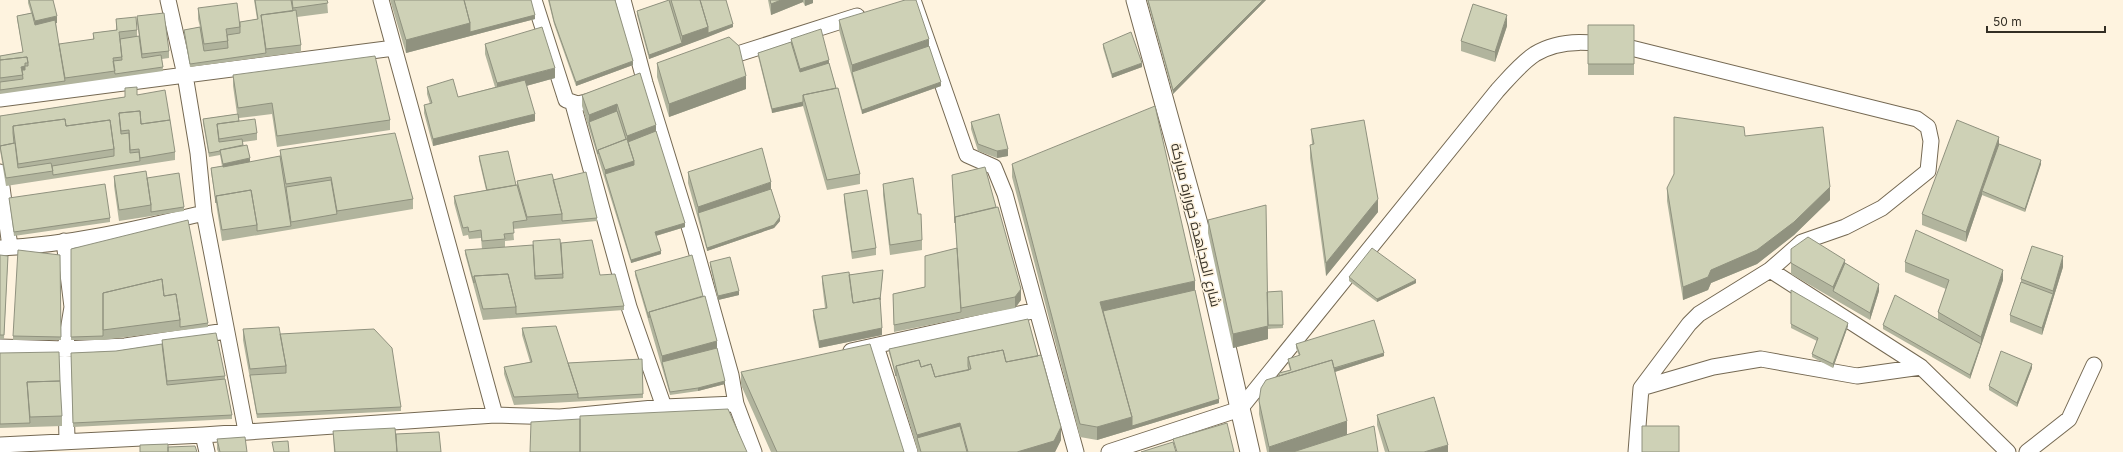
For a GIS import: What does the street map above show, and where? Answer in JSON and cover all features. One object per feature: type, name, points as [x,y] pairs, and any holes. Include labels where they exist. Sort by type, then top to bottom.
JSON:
[{"type":"street","points":[[168,0],[185,75],[198,153],[204,212],[246,431]]},
{"type":"street","points":[[381,0],[495,415]]},
{"type":"street","points":[[534,0],[566,100],[573,104],[585,103],[615,93]]},
{"type":"street","points":[[624,0],[646,83],[688,221],[731,375],[736,404],[754,452]]},
{"type":"street","name":"شارع المجاهدة خورارة مباركة","points":[[1136,0],[1198,224],[1250,452]]},
{"type":"street","points":[[908,1],[967,155],[994,167],[1004,194],[1076,452]]},
{"type":"street","points":[[706,64],[871,12]]},
{"type":"street","points":[[1109,452],[1240,409],[1497,91],[1521,65],[1535,54],[1554,46],[1576,42],[1596,42],[1631,48],[1918,119],[1928,127],[1931,141],[1928,171],[1882,208],[1845,227],[1802,242],[1770,270],[1699,314],[1689,324],[1641,388],[1636,452]]},
{"type":"street","points":[[0,99],[394,48]]},
{"type":"street","points":[[630,88],[660,78]]},
{"type":"street","points":[[573,104],[629,307],[664,407]]},
{"type":"street","points":[[0,172],[5,247],[64,241],[134,230],[204,212]]},
{"type":"street","points":[[64,241],[72,307],[65,349],[67,441]]},
{"type":"street","points":[[1770,270],[1921,367],[2008,452]]},
{"type":"street","points":[[837,354],[1037,310]]},
{"type":"street","points":[[0,348],[65,349],[125,346],[226,331]]},
{"type":"street","points":[[876,346],[910,452]]},
{"type":"street","points":[[1641,388],[1713,367],[1761,359],[1857,376],[1921,367]]},
{"type":"street","points":[[2027,452],[2069,419],[2094,365]]},
{"type":"street","points":[[731,375],[746,372]]},
{"type":"street","points":[[0,445],[67,441],[134,445],[203,435],[246,431],[495,415],[560,417],[664,407],[736,404]]},
{"type":"street","points":[[203,435],[207,452]]},
{"type":"building","points":[[29,0],[53,0],[57,16],[35,21]]},
{"type":"building","points":[[255,0],[291,0],[293,11],[261,15],[266,53],[190,64],[184,30],[200,27],[204,51],[228,48],[227,35],[240,33],[240,22],[258,19]]},
{"type":"building","points":[[292,0],[327,0],[328,3],[293,8]]},
{"type":"building","points":[[394,0],[464,0],[470,23],[406,40]]},
{"type":"building","points":[[464,0],[531,0],[535,15],[470,32],[470,23]]},
{"type":"building","points":[[549,0],[615,0],[633,61],[576,82],[554,21]]},
{"type":"building","points":[[669,0],[682,43],[649,55],[637,11]]},
{"type":"building","points":[[671,0],[700,0],[708,27],[682,36]]},
{"type":"building","points":[[700,0],[726,0],[733,24],[708,33],[708,27]]},
{"type":"building","points":[[770,0],[781,0],[771,4]]},
{"type":"building","points":[[905,0],[916,0],[929,39],[852,65],[839,20]]},
{"type":"building","points":[[1148,0],[1263,0],[1173,90]]},
{"type":"building","points":[[237,3],[240,27],[226,29],[228,41],[204,44],[198,8]]},
{"type":"building","points":[[1473,4],[1507,15],[1495,52],[1461,41]]},
{"type":"building","points":[[296,10],[301,45],[266,49],[261,15]]},
{"type":"building","points":[[32,13],[35,25],[55,20],[65,81],[0,90],[0,82],[23,79],[22,70],[25,70],[25,66],[28,66],[27,57],[0,60],[0,56],[23,52],[17,16]]},
{"type":"building","points":[[164,13],[169,51],[142,54],[137,16]]},
{"type":"building","points":[[136,17],[137,30],[119,32],[122,57],[113,58],[115,71],[65,78],[59,44],[94,39],[93,33],[117,30],[116,19]]},
{"type":"building","points":[[1588,25],[1634,25],[1634,64],[1588,64]]},
{"type":"building","points":[[542,27],[555,68],[497,83],[485,44]]},
{"type":"building","points":[[821,29],[829,60],[800,69],[791,39]]},
{"type":"building","points":[[1131,32],[1142,63],[1112,74],[1103,44]]},
{"type":"building","points":[[139,36],[142,58],[161,55],[163,67],[115,74],[113,61],[122,60],[120,39]]},
{"type":"building","points":[[729,37],[739,46],[746,76],[669,104],[657,63]]},
{"type":"building","points":[[791,42],[800,72],[829,63],[836,88],[803,95],[803,102],[772,109],[758,53]]},
{"type":"building","points":[[929,46],[941,82],[862,110],[852,72]]},
{"type":"building","points":[[375,56],[390,120],[277,136],[272,103],[238,108],[233,75]]},
{"type":"building","points":[[27,57],[28,63],[25,63],[25,66],[21,67],[23,75],[0,78],[0,60]]},
{"type":"building","points":[[640,73],[656,125],[627,136],[617,104],[589,115],[582,95]]},
{"type":"building","points":[[453,79],[458,97],[525,80],[535,114],[433,139],[424,105],[432,103],[427,87]]},
{"type":"building","points":[[137,87],[137,95],[165,90],[170,120],[141,124],[140,111],[119,113],[121,134],[129,133],[130,153],[139,152],[140,161],[53,175],[52,166],[114,156],[110,120],[66,126],[65,119],[13,126],[14,143],[0,146],[0,116],[125,97],[125,88]]},
{"type":"building","points":[[838,88],[860,174],[827,180],[803,95]]},
{"type":"building","points":[[1155,106],[1195,281],[1100,302],[1132,417],[1097,427],[1080,424],[1012,164]]},
{"type":"building","points":[[140,111],[141,124],[170,120],[175,152],[140,158],[139,149],[130,150],[129,130],[121,131],[119,113]]},
{"type":"building","points":[[617,111],[626,139],[598,150],[598,154],[589,122]]},
{"type":"building","points":[[238,114],[239,121],[217,124],[219,142],[242,139],[243,145],[209,153],[203,119]]},
{"type":"building","points":[[999,114],[1008,149],[997,151],[978,144],[971,122]]},
{"type":"building","points":[[1674,117],[1744,127],[1745,136],[1823,127],[1830,187],[1794,222],[1757,250],[1711,270],[1708,277],[1683,287],[1667,188],[1674,174]]},
{"type":"building","points":[[65,119],[66,126],[110,120],[114,149],[18,164],[13,126]]},
{"type":"building","points":[[255,119],[257,133],[219,139],[217,124]]},
{"type":"building","points":[[1364,120],[1378,199],[1326,263],[1310,145],[1314,144],[1311,129]]},
{"type":"building","points":[[1957,120],[1999,137],[1966,232],[1922,214]]},
{"type":"building","points":[[656,131],[685,223],[655,232],[661,251],[631,260],[605,174],[634,165],[628,142]]},
{"type":"building","points":[[395,133],[413,199],[337,211],[331,177],[286,184],[280,150]]},
{"type":"building","points":[[627,139],[634,161],[605,170],[598,150]]},
{"type":"building","points":[[15,143],[18,168],[51,163],[53,171],[6,178],[0,146]]},
{"type":"building","points":[[1999,144],[2041,160],[2025,209],[1982,191]]},
{"type":"building","points":[[247,145],[250,158],[223,164],[220,150]]},
{"type":"building","points":[[762,148],[771,182],[698,207],[688,172]]},
{"type":"building","points":[[508,151],[516,185],[487,190],[479,156]]},
{"type":"building","points":[[280,156],[291,226],[257,231],[251,190],[216,196],[216,203],[211,168]]},
{"type":"building","points":[[985,167],[996,207],[955,217],[955,223],[952,175]]},
{"type":"building","points":[[146,171],[151,205],[119,210],[114,176]]},
{"type":"building","points":[[586,172],[597,218],[562,221],[562,214],[553,180]]},
{"type":"building","points":[[179,173],[184,207],[151,212],[147,178]]},
{"type":"building","points":[[552,174],[562,214],[527,217],[517,181]]},
{"type":"building","points":[[913,178],[918,214],[921,214],[922,240],[890,245],[883,184]]},
{"type":"building","points":[[331,180],[337,214],[291,222],[286,187]]},
{"type":"building","points":[[105,184],[110,218],[14,232],[9,198]]},
{"type":"building","points":[[517,185],[527,220],[513,222],[514,233],[504,234],[505,239],[482,241],[481,230],[469,232],[468,227],[463,228],[454,196]]},
{"type":"building","points":[[771,189],[780,217],[774,225],[707,248],[698,213]]},
{"type":"building","points":[[251,190],[257,225],[222,230],[216,196]]},
{"type":"building","points":[[867,190],[876,248],[852,252],[844,194]]},
{"type":"building","points":[[1266,205],[1268,326],[1233,334],[1208,220]]},
{"type":"building","points":[[998,207],[1021,289],[1015,297],[961,308],[955,217]]},
{"type":"building","points":[[188,220],[208,323],[180,327],[176,294],[164,296],[162,279],[103,293],[103,336],[71,337],[71,249]]},
{"type":"building","points":[[1916,230],[2003,270],[1981,337],[1938,312],[1949,280],[1905,262]]},
{"type":"building","points":[[1808,237],[1845,260],[1833,287],[1791,263],[1791,249]]},
{"type":"building","points":[[560,239],[563,274],[535,276],[533,241]]},
{"type":"building","points":[[592,240],[600,275],[615,274],[624,306],[516,314],[516,307],[508,274],[474,276],[474,283],[465,250],[533,245],[535,279],[563,278],[561,243]]},
{"type":"building","points":[[2032,246],[2063,256],[2053,291],[2021,279]]},
{"type":"building","points":[[957,248],[961,312],[894,325],[893,294],[925,287],[925,256]]},
{"type":"building","points":[[1372,248],[1416,280],[1377,299],[1349,277]]},
{"type":"building","points":[[18,250],[60,255],[61,337],[13,336]]},
{"type":"building","points":[[0,255],[8,256],[4,335],[0,335]]},
{"type":"building","points":[[692,255],[703,296],[649,312],[649,318],[635,271]]},
{"type":"building","points":[[730,257],[739,291],[718,296],[710,262]]},
{"type":"building","points":[[1845,263],[1879,284],[1870,313],[1833,291]]},
{"type":"building","points":[[883,270],[880,300],[880,298],[853,303],[849,275]]},
{"type":"building","points":[[849,272],[853,303],[880,298],[882,328],[819,341],[813,310],[827,308],[822,276]]},
{"type":"building","points":[[508,274],[516,307],[483,309],[474,276]]},
{"type":"building","points":[[162,279],[164,296],[176,294],[180,320],[103,330],[103,293]]},
{"type":"building","points":[[2021,282],[2053,294],[2042,328],[2010,315]]},
{"type":"building","points":[[1195,290],[1219,399],[1132,426],[1132,417],[1103,311]]},
{"type":"building","points":[[1791,290],[1848,323],[1833,364],[1812,354],[1818,338],[1791,324]]},
{"type":"building","points":[[1282,291],[1283,325],[1268,325],[1267,292]]},
{"type":"building","points":[[1895,295],[1981,344],[1970,375],[1883,325]]},
{"type":"building","points":[[705,296],[717,341],[662,356],[649,312]]},
{"type":"building","points":[[1028,319],[1038,356],[1006,362],[1003,350],[968,357],[969,370],[935,377],[931,364],[921,367],[919,360],[896,366],[896,376],[889,349]]},
{"type":"building","points":[[1374,320],[1384,353],[1334,368],[1332,360],[1279,376],[1279,373],[1291,370],[1288,359],[1300,355],[1296,344]]},
{"type":"building","points":[[556,326],[578,394],[514,397],[504,367],[532,362],[522,328]]},
{"type":"building","points":[[279,327],[286,366],[250,369],[243,329]]},
{"type":"building","points":[[374,329],[392,348],[401,407],[257,414],[250,375],[286,373],[280,334]]},
{"type":"building","points":[[216,333],[225,376],[167,381],[162,340]]},
{"type":"building","points":[[162,344],[167,385],[225,379],[232,415],[73,423],[71,353],[116,351]]},
{"type":"building","points":[[870,344],[904,452],[777,452],[741,372]]},
{"type":"building","points":[[717,348],[725,381],[698,388],[670,392],[662,362]]},
{"type":"building","points":[[1003,350],[1006,362],[1041,355],[1061,427],[1054,441],[1017,452],[968,452],[960,423],[917,435],[896,366],[919,360],[921,367],[931,364],[935,377],[971,369],[968,357]]},
{"type":"building","points":[[2001,351],[2032,364],[2017,403],[1989,386]]},
{"type":"building","points":[[59,352],[60,381],[27,382],[30,423],[0,424],[0,353]]},
{"type":"building","points":[[642,359],[643,394],[578,398],[568,363]]},
{"type":"building","points":[[1332,360],[1347,421],[1269,447],[1259,401],[1261,388],[1266,380]]},
{"type":"building","points":[[60,381],[62,416],[30,417],[27,382]]},
{"type":"building","points":[[1434,397],[1448,445],[1424,452],[1389,452],[1377,415]]},
{"type":"building","points":[[728,409],[747,452],[580,452],[580,416]]},
{"type":"building","points":[[580,419],[580,452],[530,452],[531,422]]},
{"type":"building","points":[[1227,423],[1234,452],[1177,452],[1173,439]]},
{"type":"building","points":[[960,426],[967,452],[921,452],[917,438]]},
{"type":"building","points":[[1374,426],[1378,452],[1293,452]]},
{"type":"building","points":[[1642,426],[1679,426],[1679,452],[1642,452]]},
{"type":"building","points":[[395,428],[397,452],[335,452],[333,431]]},
{"type":"building","points":[[439,432],[441,452],[397,452],[396,434]]},
{"type":"building","points":[[245,437],[247,452],[220,452],[217,439]]},
{"type":"building","points":[[288,441],[289,452],[274,452],[272,442]]},
{"type":"building","points":[[1173,442],[1176,452],[1141,452]]},
{"type":"building","points":[[168,444],[168,452],[140,452],[140,445]]},
{"type":"building","points":[[195,446],[197,452],[168,452],[168,447]]}]
